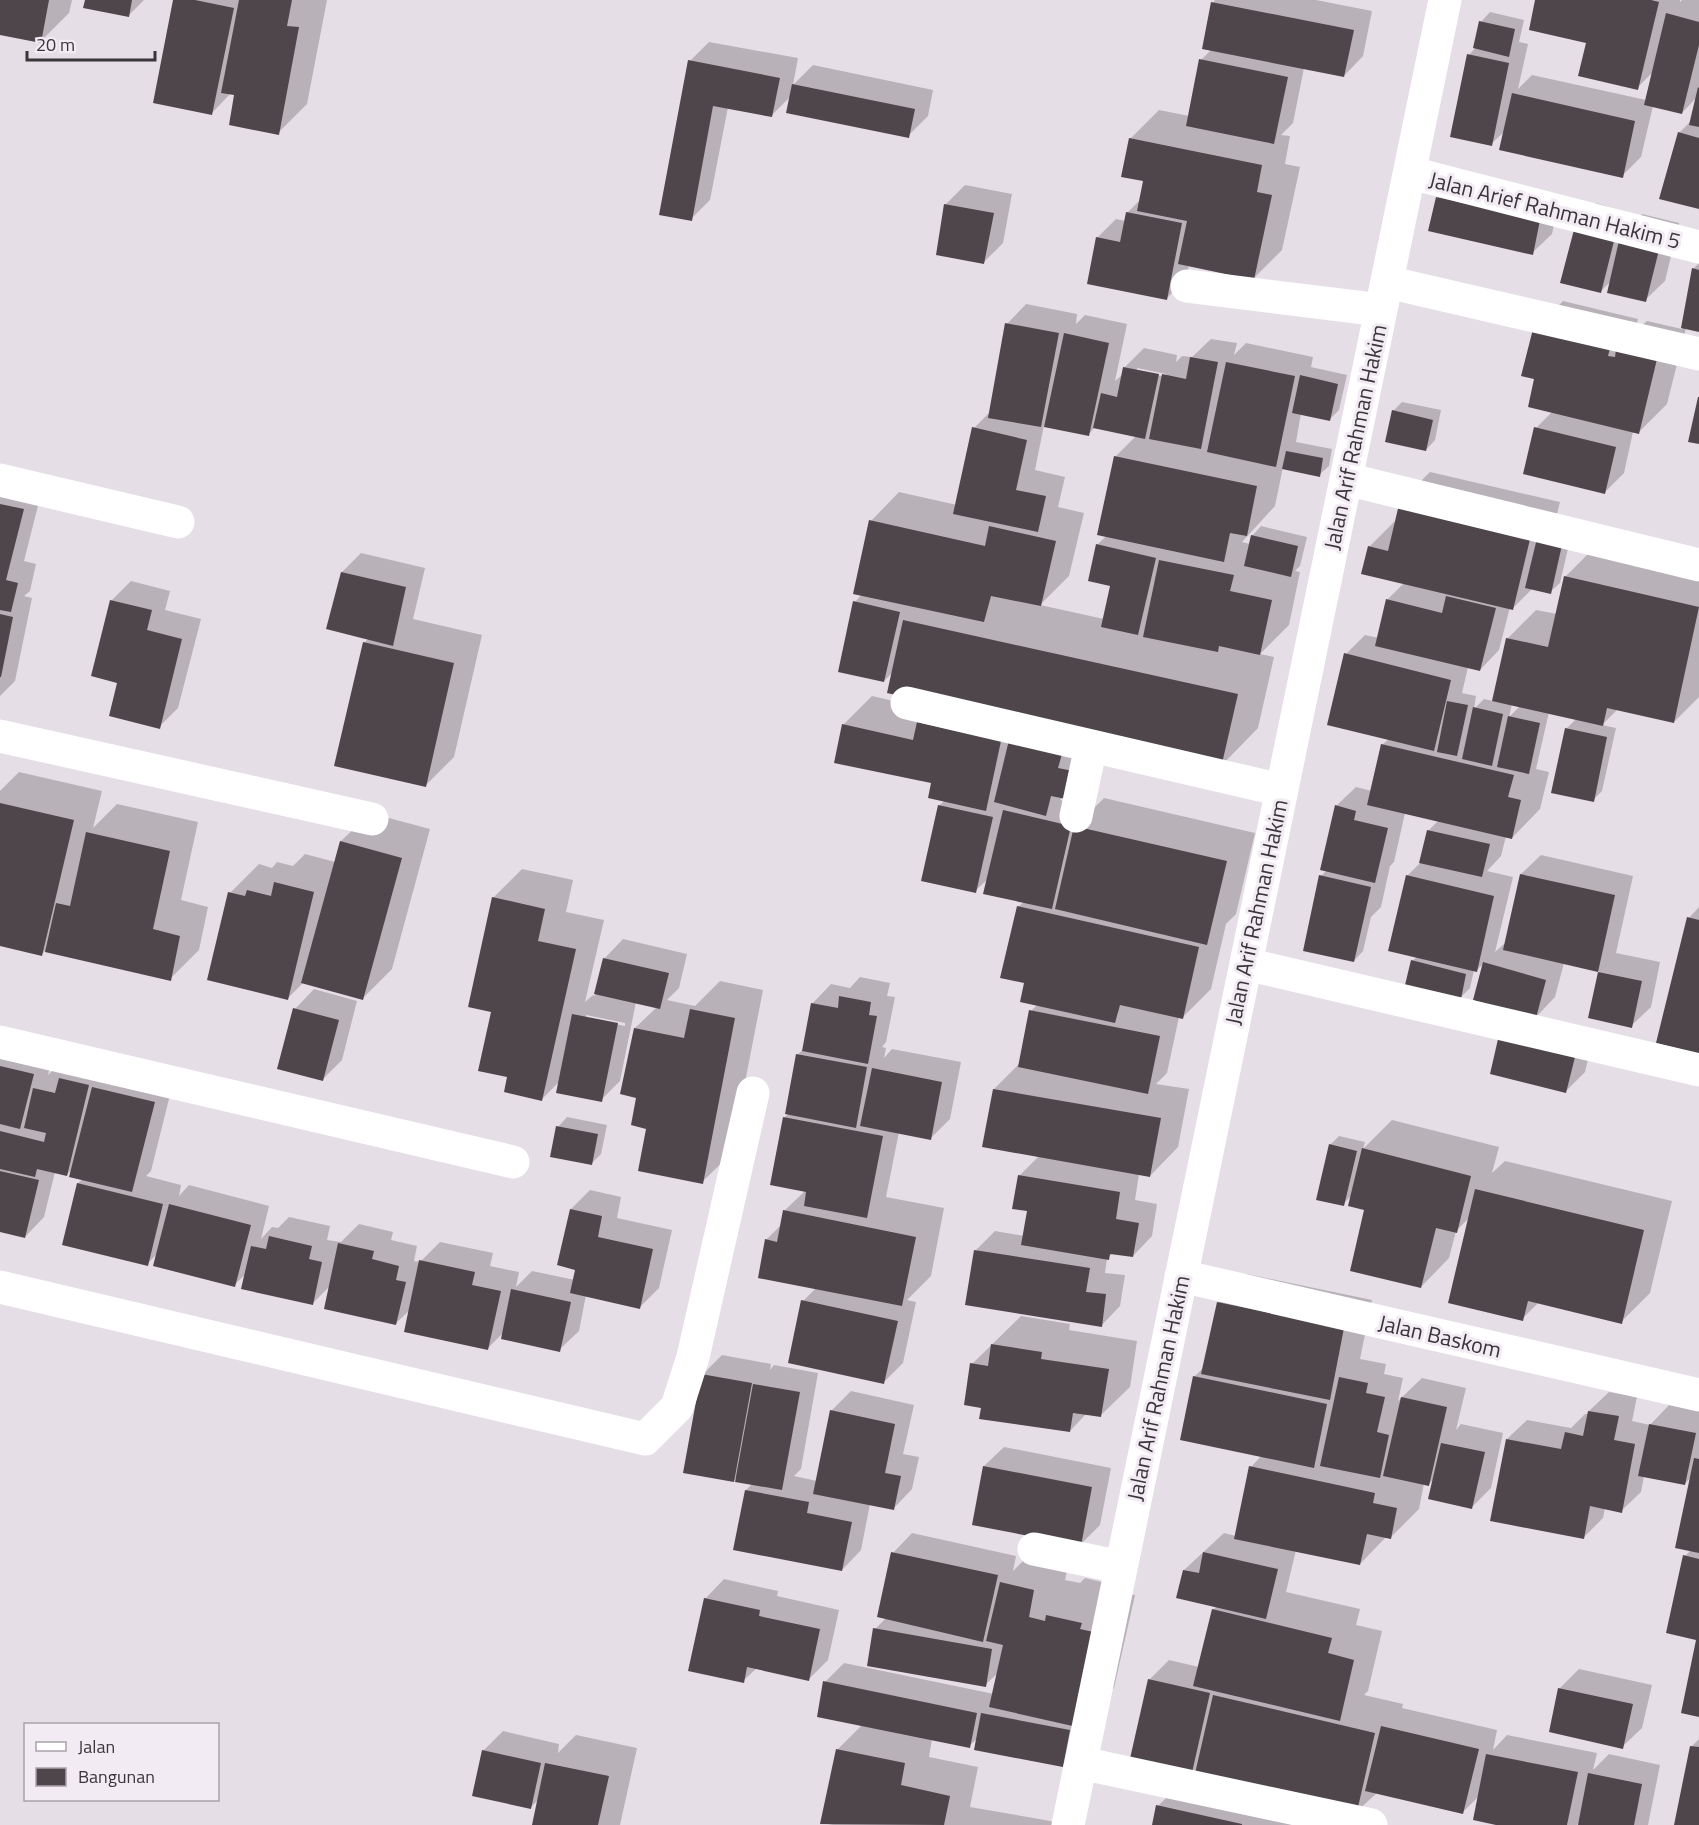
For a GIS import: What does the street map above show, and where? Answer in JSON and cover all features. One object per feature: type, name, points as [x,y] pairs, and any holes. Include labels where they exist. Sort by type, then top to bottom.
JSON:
[{"type":"street","name":"Jalan Arif Rahman Hakim","points":[[1068,1825],[1445,0]]},
{"type":"street","name":"Jalan Arief Rahman Hakim 5","points":[[1411,173],[1699,247]]},
{"type":"street","points":[[1187,286],[1384,296],[1699,354]]},
{"type":"street","points":[[1346,479],[1699,565]]},
{"type":"street","points":[[0,480],[178,522]]},
{"type":"street","points":[[907,703],[1281,790]]},
{"type":"street","points":[[0,736],[372,819]]},
{"type":"street","points":[[1076,816],[1090,746]]},
{"type":"street","points":[[1246,964],[1699,1070]]},
{"type":"street","points":[[0,1042],[513,1162]]},
{"type":"street","points":[[0,1287],[645,1439],[677,1407],[693,1357],[753,1093]]},
{"type":"street","name":"Jalan Baskom","points":[[1181,1276],[1699,1395]]},
{"type":"street","points":[[1034,1549],[1121,1568]]},
{"type":"street","points":[[1081,1763],[1371,1825]]},
{"type":"building","points":[[0,0],[49,0],[41,43],[0,35]]},
{"type":"building","points":[[85,0],[132,0],[129,17],[83,8]]},
{"type":"building","points":[[173,0],[195,0],[234,8],[212,115],[153,103]]},
{"type":"building","points":[[239,0],[292,0],[287,26],[299,27],[279,135],[229,125],[234,95],[221,93]]},
{"type":"building","points":[[1535,0],[1651,0],[1659,2],[1638,90],[1578,76],[1586,43],[1529,30]]},
{"type":"building","points":[[1211,2],[1354,30],[1344,77],[1202,49]]},
{"type":"building","points":[[1666,13],[1699,22],[1699,45],[1682,114],[1644,105]]},
{"type":"building","points":[[1479,21],[1515,29],[1509,57],[1473,48]]},
{"type":"building","points":[[1467,54],[1509,63],[1492,146],[1450,137]]},
{"type":"building","points":[[1199,59],[1288,77],[1274,144],[1186,126]]},
{"type":"building","points":[[688,60],[780,78],[772,117],[713,106],[692,221],[659,215]]},
{"type":"building","points":[[792,84],[915,109],[909,138],[786,113]]},
{"type":"building","points":[[1699,88],[1699,127],[1689,125]]},
{"type":"building","points":[[1512,93],[1635,121],[1623,178],[1499,150]]},
{"type":"building","points":[[1678,132],[1699,138],[1699,209],[1659,199]]},
{"type":"building","points":[[1129,138],[1262,165],[1257,192],[1272,195],[1254,280],[1178,264],[1187,221],[1137,211],[1143,181],[1121,177]]},
{"type":"building","points":[[1436,197],[1540,220],[1533,255],[1428,231]]},
{"type":"building","points":[[944,204],[994,213],[984,264],[936,255]]},
{"type":"building","points":[[1126,212],[1182,223],[1167,300],[1087,284],[1096,237],[1120,242]]},
{"type":"building","points":[[1576,222],[1616,233],[1601,293],[1560,283]]},
{"type":"building","points":[[1621,232],[1661,242],[1646,302],[1607,293]]},
{"type":"building","points":[[1692,268],[1699,270],[1699,332],[1681,328]]},
{"type":"building","points":[[1005,323],[1059,333],[1041,427],[988,418]]},
{"type":"building","points":[[1533,329],[1610,348],[1608,356],[1615,357],[1616,349],[1657,359],[1639,434],[1528,407],[1534,379],[1521,376]]},
{"type":"building","points":[[1064,333],[1109,343],[1089,436],[1044,427]]},
{"type":"building","points":[[1190,357],[1218,362],[1201,449],[1149,439],[1162,374],[1186,379]]},
{"type":"building","points":[[1226,362],[1295,376],[1276,467],[1207,452]]},
{"type":"building","points":[[1123,367],[1159,374],[1145,439],[1093,428],[1101,393],[1117,397]]},
{"type":"building","points":[[1300,375],[1338,384],[1330,421],[1292,413]]},
{"type":"building","points":[[1699,397],[1699,444],[1688,442]]},
{"type":"building","points":[[1392,410],[1433,420],[1426,451],[1385,442]]},
{"type":"building","points":[[972,427],[1027,440],[1016,490],[1046,496],[1038,532],[953,514]]},
{"type":"building","points":[[1534,427],[1616,447],[1605,494],[1523,474]]},
{"type":"building","points":[[1286,451],[1323,458],[1320,477],[1282,469]]},
{"type":"building","points":[[1114,456],[1257,486],[1247,536],[1230,533],[1224,562],[1097,535]]},
{"type":"building","points":[[1400,500],[1532,531],[1513,610],[1361,574],[1368,546],[1388,551]]},
{"type":"building","points":[[0,504],[24,509],[6,580],[18,583],[11,612],[0,610]]},
{"type":"building","points":[[869,520],[985,546],[989,526],[1056,541],[1041,606],[991,596],[984,622],[853,594]]},
{"type":"building","points":[[1539,530],[1564,536],[1551,594],[1525,588]]},
{"type":"building","points":[[1251,535],[1298,546],[1291,577],[1244,566]]},
{"type":"building","points":[[1096,544],[1156,558],[1138,635],[1101,627],[1110,586],[1088,581]]},
{"type":"building","points":[[1159,560],[1234,575],[1230,591],[1272,600],[1260,655],[1219,646],[1218,652],[1143,637]]},
{"type":"building","points":[[341,572],[406,587],[393,646],[326,629]]},
{"type":"building","points":[[1564,576],[1699,607],[1674,723],[1607,708],[1603,726],[1492,701],[1506,638],[1548,647]]},
{"type":"building","points":[[1446,596],[1496,608],[1480,671],[1375,646],[1386,599],[1442,613]]},
{"type":"building","points":[[110,600],[152,610],[147,630],[182,639],[160,729],[109,716],[117,683],[91,676]]},
{"type":"building","points":[[853,601],[900,612],[884,682],[838,672]]},
{"type":"building","points":[[0,614],[13,617],[1,677],[0,677]]},
{"type":"building","points":[[903,620],[1238,694],[1221,768],[887,693]]},
{"type":"building","points":[[363,642],[454,663],[426,787],[334,766]]},
{"type":"building","points":[[1344,653],[1451,680],[1434,751],[1327,725]]},
{"type":"building","points":[[1447,701],[1468,705],[1457,756],[1437,752]]},
{"type":"building","points":[[1473,707],[1503,714],[1492,766],[1462,759]]},
{"type":"building","points":[[1508,716],[1540,723],[1529,774],[1497,767]]},
{"type":"building","points":[[917,722],[1001,741],[986,811],[928,798],[931,783],[834,763],[842,724],[913,740]]},
{"type":"building","points":[[1565,728],[1607,737],[1594,802],[1551,793]]},
{"type":"building","points":[[1009,740],[1062,754],[1058,768],[1073,771],[1066,799],[1051,796],[1046,816],[994,802]]},
{"type":"building","points":[[1381,744],[1514,775],[1508,797],[1521,800],[1512,839],[1367,805]]},
{"type":"building","points":[[0,803],[74,820],[42,956],[0,946]]},
{"type":"building","points":[[938,805],[993,817],[976,893],[921,881]]},
{"type":"building","points":[[1335,805],[1356,811],[1354,820],[1388,828],[1375,883],[1320,870]]},
{"type":"building","points":[[1003,810],[1071,826],[1052,909],[983,894]]},
{"type":"building","points":[[1074,826],[1227,861],[1207,945],[1055,909]]},
{"type":"building","points":[[1427,830],[1490,844],[1482,877],[1419,863]]},
{"type":"building","points":[[86,832],[170,851],[153,929],[180,936],[171,981],[45,952],[56,903],[70,906]]},
{"type":"building","points":[[340,841],[402,858],[363,1000],[301,983]]},
{"type":"building","points":[[1520,874],[1615,895],[1598,972],[1503,950]]},
{"type":"building","points":[[1319,875],[1371,887],[1354,962],[1303,951]]},
{"type":"building","points":[[1406,875],[1494,896],[1477,972],[1388,951]]},
{"type":"building","points":[[274,882],[314,892],[288,1000],[207,980],[228,892],[245,896],[247,890],[271,896]]},
{"type":"building","points":[[492,897],[545,909],[538,941],[576,949],[542,1101],[504,1092],[507,1077],[478,1071],[491,1012],[468,1007]]},
{"type":"building","points":[[1017,906],[1199,947],[1183,1019],[1120,1005],[1115,1023],[1020,1002],[1024,983],[1000,978]]},
{"type":"building","points":[[1687,917],[1699,920],[1699,1054],[1656,1043]]},
{"type":"building","points":[[603,958],[669,973],[660,1009],[594,994]]},
{"type":"building","points":[[1411,960],[1466,974],[1461,999],[1405,985]]},
{"type":"building","points":[[1483,962],[1546,980],[1536,1018],[1473,1000]]},
{"type":"building","points":[[1598,972],[1642,981],[1632,1028],[1588,1018]]},
{"type":"building","points":[[839,996],[871,1002],[869,1015],[877,1016],[868,1064],[802,1051],[811,1003],[838,1008]]},
{"type":"building","points":[[293,1008],[339,1020],[323,1081],[277,1069]]},
{"type":"building","points":[[690,1009],[735,1018],[703,1184],[638,1171],[646,1129],[631,1125],[636,1098],[620,1094],[634,1028],[684,1038]]},
{"type":"building","points":[[1029,1010],[1160,1036],[1148,1094],[1018,1067]]},
{"type":"building","points":[[572,1014],[618,1023],[602,1102],[556,1093]]},
{"type":"building","points":[[1498,1039],[1575,1057],[1566,1093],[1490,1074]]},
{"type":"building","points":[[796,1054],[867,1067],[856,1128],[785,1114]]},
{"type":"building","points":[[0,1066],[34,1074],[20,1129],[0,1124]]},
{"type":"building","points":[[872,1068],[942,1082],[931,1140],[860,1126]]},
{"type":"building","points":[[59,1078],[89,1085],[67,1176],[37,1169],[35,1177],[0,1169],[0,1131],[44,1142],[46,1133],[24,1128],[33,1088],[55,1093]]},
{"type":"building","points":[[92,1087],[155,1102],[132,1192],[69,1177]]},
{"type":"building","points":[[993,1089],[1161,1118],[1150,1177],[982,1147]]},
{"type":"building","points":[[783,1117],[883,1136],[867,1218],[804,1206],[806,1192],[770,1185]]},
{"type":"building","points":[[556,1126],[598,1134],[592,1165],[550,1157]]},
{"type":"building","points":[[1329,1144],[1357,1151],[1344,1206],[1316,1200]]},
{"type":"building","points":[[1362,1148],[1471,1176],[1457,1233],[1436,1228],[1421,1288],[1350,1271],[1364,1210],[1348,1206]]},
{"type":"building","points":[[0,1171],[39,1180],[25,1238],[0,1232]]},
{"type":"building","points":[[1018,1175],[1120,1192],[1116,1219],[1139,1223],[1133,1257],[1110,1254],[1109,1260],[1021,1245],[1027,1211],[1012,1209]]},
{"type":"building","points":[[77,1183],[163,1204],[148,1266],[62,1245]]},
{"type":"building","points":[[1475,1189],[1644,1230],[1622,1324],[1528,1301],[1523,1321],[1448,1303]]},
{"type":"building","points":[[169,1204],[251,1225],[235,1287],[153,1266]]},
{"type":"building","points":[[570,1209],[602,1216],[598,1237],[653,1249],[640,1309],[570,1293],[575,1270],[557,1265]]},
{"type":"building","points":[[783,1210],[916,1237],[902,1306],[758,1278],[765,1239],[777,1242]]},
{"type":"building","points":[[269,1236],[312,1246],[309,1259],[322,1262],[313,1305],[241,1289],[251,1246],[266,1249]]},
{"type":"building","points":[[338,1243],[374,1251],[372,1259],[399,1266],[396,1280],[406,1282],[396,1325],[324,1309]]},
{"type":"building","points":[[974,1250],[1090,1268],[1086,1292],[1106,1294],[1102,1327],[965,1305]]},
{"type":"building","points":[[419,1260],[475,1272],[472,1285],[501,1291],[488,1350],[404,1332]]},
{"type":"building","points":[[511,1289],[571,1302],[560,1352],[501,1339]]},
{"type":"building","points":[[801,1300],[898,1321],[884,1384],[788,1363]]},
{"type":"building","points":[[1217,1302],[1344,1328],[1330,1400],[1201,1374]]},
{"type":"building","points":[[991,1344],[1042,1352],[1041,1359],[1109,1369],[1101,1417],[1073,1413],[1070,1432],[979,1419],[981,1408],[964,1405],[970,1363],[988,1366]]},
{"type":"building","points":[[701,1374],[752,1383],[734,1482],[683,1473]]},
{"type":"building","points":[[1193,1376],[1327,1404],[1314,1468],[1180,1440]]},
{"type":"building","points":[[1339,1377],[1368,1383],[1366,1393],[1385,1397],[1377,1432],[1389,1435],[1380,1478],[1320,1466]]},
{"type":"building","points":[[753,1384],[800,1392],[782,1490],[735,1482]]},
{"type":"building","points":[[1401,1397],[1447,1407],[1429,1486],[1383,1476]]},
{"type":"building","points":[[830,1410],[895,1424],[885,1473],[901,1476],[894,1510],[813,1494]]},
{"type":"building","points":[[1588,1411],[1619,1416],[1614,1440],[1635,1444],[1622,1513],[1590,1506],[1584,1539],[1490,1521],[1506,1439],[1561,1449],[1565,1432],[1583,1436]]},
{"type":"building","points":[[1649,1424],[1696,1433],[1685,1485],[1638,1476]]},
{"type":"building","points":[[1441,1443],[1485,1452],[1472,1509],[1428,1499]]},
{"type":"building","points":[[1694,1458],[1699,1459],[1699,1553],[1675,1548]]},
{"type":"building","points":[[983,1466],[1092,1487],[1081,1546],[972,1525]]},
{"type":"building","points":[[1249,1466],[1375,1493],[1373,1503],[1397,1508],[1391,1539],[1367,1534],[1360,1565],[1234,1539]]},
{"type":"building","points":[[745,1490],[809,1502],[807,1513],[852,1522],[842,1571],[733,1550]]},
{"type":"building","points":[[891,1552],[998,1575],[983,1642],[877,1617]]},
{"type":"building","points":[[1203,1552],[1278,1569],[1266,1619],[1176,1598],[1183,1570],[1199,1573]]},
{"type":"building","points":[[1683,1555],[1699,1559],[1699,1717],[1681,1713],[1696,1640],[1666,1633]]},
{"type":"building","points":[[1000,1582],[1034,1590],[1029,1617],[1045,1621],[1046,1615],[1082,1623],[1080,1629],[1098,1633],[1077,1727],[989,1707],[1003,1645],[986,1641]]},
{"type":"building","points":[[704,1598],[760,1610],[759,1616],[820,1629],[809,1681],[747,1667],[744,1683],[688,1671]]},
{"type":"building","points":[[1212,1609],[1332,1638],[1328,1653],[1354,1660],[1340,1721],[1193,1686]]},
{"type":"building","points":[[873,1628],[992,1649],[986,1687],[867,1666]]},
{"type":"building","points":[[1148,1679],[1210,1693],[1191,1777],[1129,1763]]},
{"type":"building","points":[[823,1681],[977,1713],[970,1748],[817,1717]]},
{"type":"building","points":[[1558,1688],[1633,1704],[1623,1749],[1549,1732]]},
{"type":"building","points":[[1213,1695],[1375,1733],[1356,1816],[1194,1778]]},
{"type":"building","points":[[981,1713],[1070,1730],[1063,1767],[974,1750]]},
{"type":"building","points":[[1381,1726],[1479,1749],[1463,1814],[1365,1791]]},
{"type":"building","points":[[1690,1746],[1699,1747],[1699,1825],[1674,1825]]},
{"type":"building","points":[[836,1749],[905,1763],[901,1785],[950,1796],[944,1825],[820,1824]]},
{"type":"building","points":[[482,1750],[541,1763],[531,1809],[472,1796]]},
{"type":"building","points":[[1486,1754],[1578,1772],[1567,1825],[1496,1825],[1473,1820]]},
{"type":"building","points":[[545,1763],[609,1776],[598,1825],[532,1825]]},
{"type":"building","points":[[1588,1773],[1642,1784],[1634,1825],[1578,1825]]},
{"type":"building","points":[[1156,1805],[1242,1824],[1242,1825],[1152,1825]]}]
